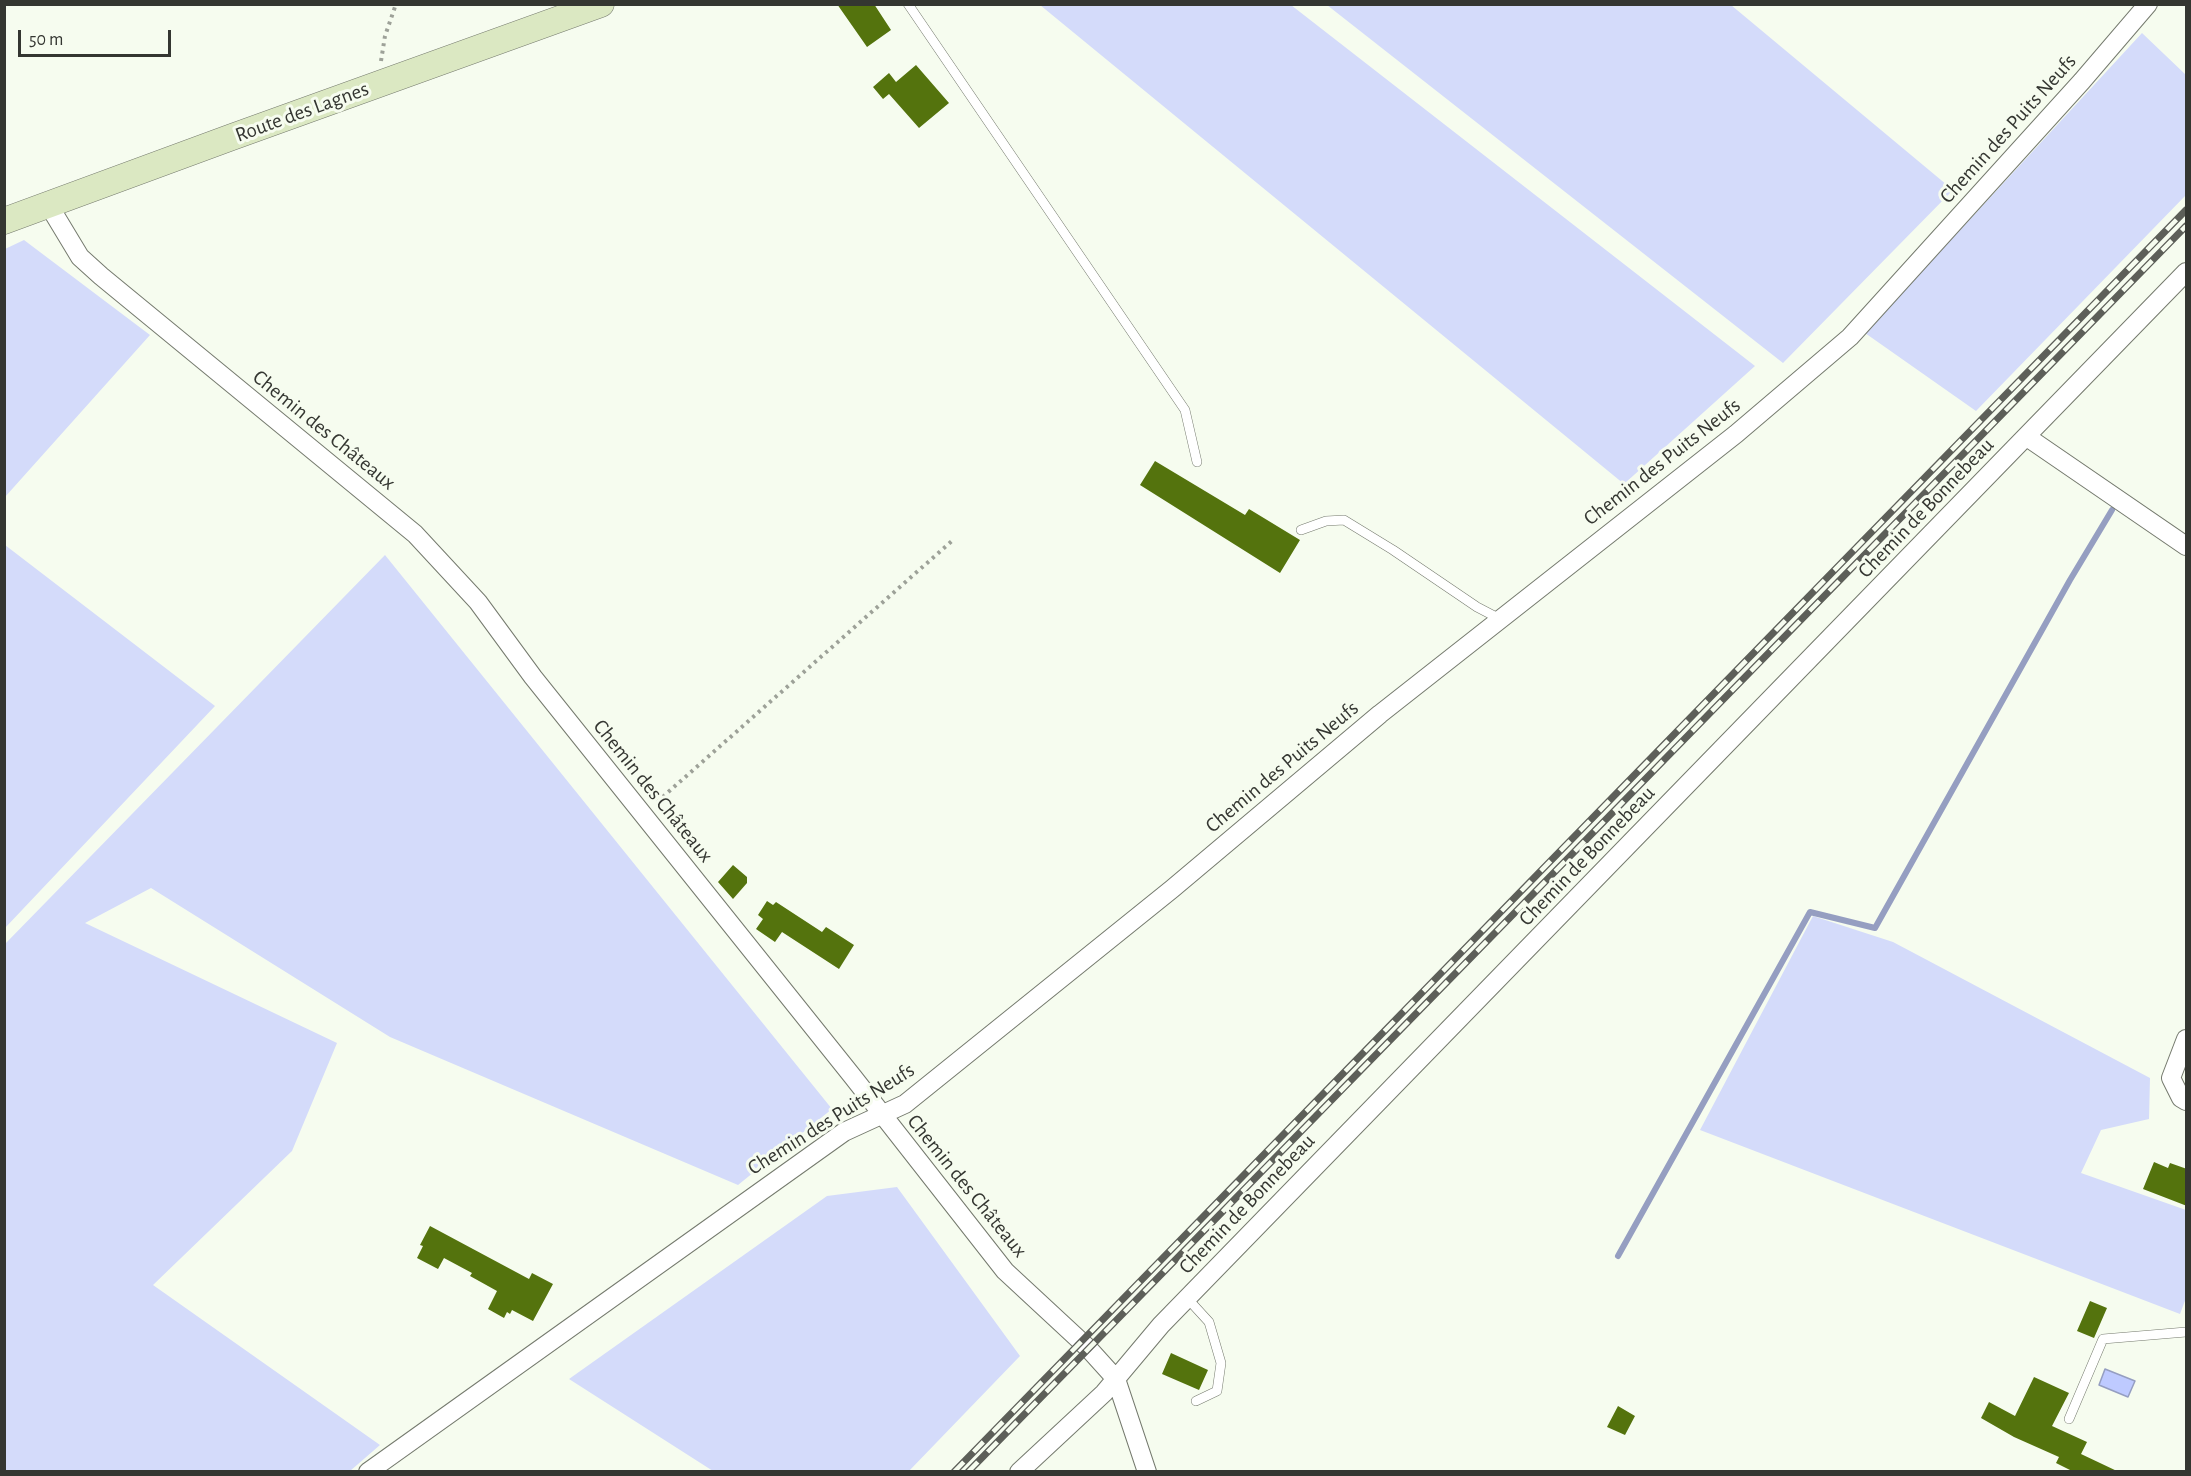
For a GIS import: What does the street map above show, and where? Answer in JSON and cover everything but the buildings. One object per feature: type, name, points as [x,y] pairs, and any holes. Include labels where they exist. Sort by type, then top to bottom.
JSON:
[{"type":"street","name":"Route des Lagnes","points":[[4,221],[601,4]]},
{"type":"street","name":"Chemin des Puits Neufs","points":[[368,1472],[844,1132],[905,1104],[1172,889],[1380,714],[1736,434],[1850,337],[2082,81],[2148,4]]},
{"type":"street","name":"Chemin des Châteaux","points":[[48,204],[80,257],[415,534],[478,602],[532,677],[1005,1270],[1081,1341],[1116,1379],[1147,1472]]},
{"type":"street","name":"Chemin de Bonnebeau","points":[[1019,1472],[1104,1393],[1161,1325],[1187,1298],[2187,272]]},
{"type":"street","points":[[2027,437],[2187,546]]},
{"type":"street","points":[[2187,1039],[2171,1078],[2181,1098],[2187,1101]]},
{"type":"lane","points":[[908,4],[1185,410],[1197,462]]},
{"type":"lane","points":[[1301,530],[1326,521],[1344,520],[1477,607],[1500,619]]},
{"type":"lane","points":[[1187,1298],[1209,1323],[1221,1363],[1217,1391],[1196,1401]]},
{"type":"lane","points":[[2069,1419],[2103,1339],[2187,1332]]},
{"type":"path","points":[[376,85],[385,36],[396,4]]},
{"type":"path","points":[[643,815],[953,540]]},
{"type":"shaded area","points":[[1040,5],[1291,5],[1755,366],[1624,484]]},
{"type":"shaded area","points":[[1327,5],[1731,5],[1953,190],[1783,363]]},
{"type":"shaded area","points":[[2142,33],[2186,75],[2186,195],[1976,411],[1865,333]]},
{"type":"shaded area","points":[[24,240],[150,335],[5,497],[5,249]]},
{"type":"shaded area","points":[[5,545],[215,706],[4,928]]},
{"type":"shaded area","points":[[385,555],[832,1109],[738,1185],[390,1037],[151,888],[85,923],[337,1043],[292,1151],[153,1285],[380,1445],[350,1471],[5,1471],[5,944]]},
{"type":"shaded area","points":[[1813,916],[1893,942],[2150,1078],[2149,1119],[2101,1130],[2081,1173],[2186,1210],[2186,1298],[2180,1314],[1700,1130]]},
{"type":"shaded area","points":[[897,1187],[1020,1356],[909,1471],[713,1471],[569,1379],[827,1196]]},
{"type":"water","points":[[2105,1369],[2135,1381],[2128,1397],[2099,1385]]},
{"type":"waterway","points":[[1618,1256],[1810,912],[1875,928],[2070,580],[2112,510]]},
{"type":"railway","points":[[954,1472],[2186,210]]},
{"type":"railway","points":[[968,1472],[2186,226]]}]
